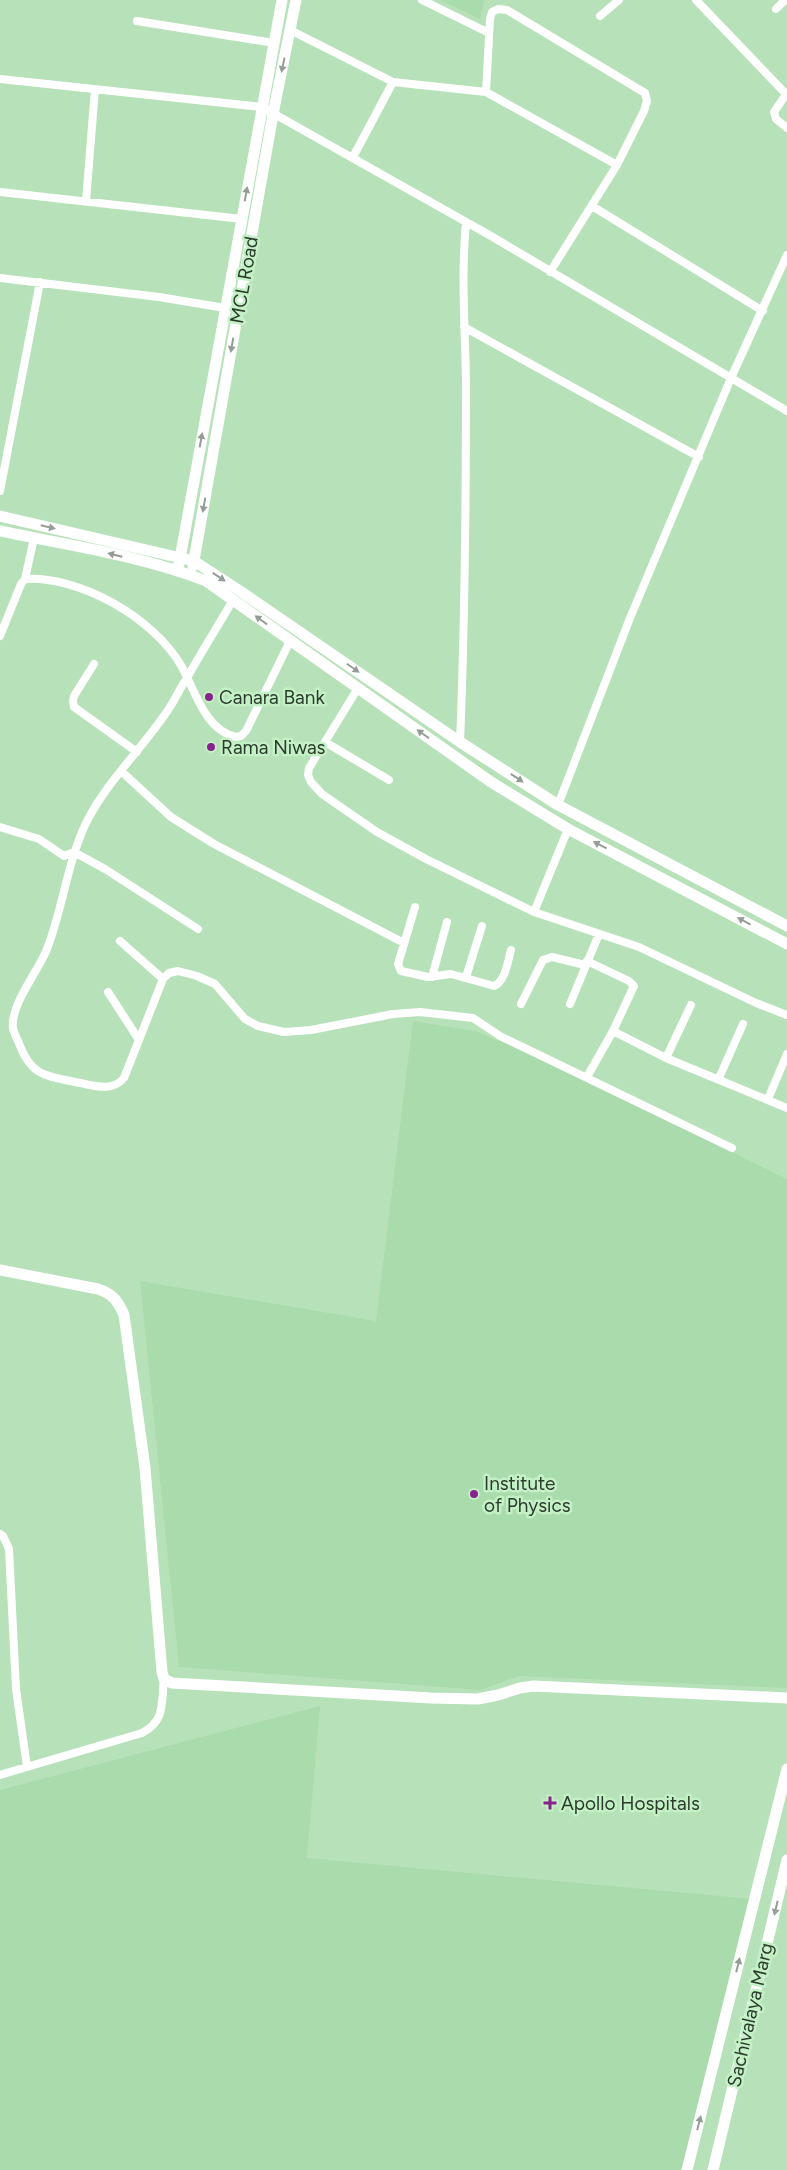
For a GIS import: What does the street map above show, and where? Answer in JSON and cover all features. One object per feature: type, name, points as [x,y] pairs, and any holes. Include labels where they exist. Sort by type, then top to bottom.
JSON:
[{"type":"main road","name":"MCL Road","points":[[177,571],[282,0]]},
{"type":"main road","name":"MCL Road","points":[[190,575],[273,113],[296,0]]},
{"type":"main road","points":[[0,516],[180,556],[194,561],[240,590],[460,742],[558,805],[787,926]]},
{"type":"main road","points":[[0,530],[177,571],[206,581],[488,780],[568,829],[787,944]]},
{"type":"main road","points":[[488,780],[498,766]]},
{"type":"main road","points":[[0,1270],[98,1289],[110,1293],[119,1303],[124,1316],[145,1468],[161,1662],[164,1678],[172,1683],[431,1698],[478,1698],[534,1686],[787,1698]]},
{"type":"main road","points":[[687,2170],[787,1769]]},
{"type":"main road","name":"Sachivalaya Marg","points":[[713,2170],[787,1860]]},
{"type":"street","points":[[422,0],[489,32]]},
{"type":"street","points":[[600,16],[619,0]]},
{"type":"street","points":[[696,0],[786,93],[774,112],[776,119],[787,128]]},
{"type":"street","points":[[776,9],[785,0]]},
{"type":"street","points":[[486,92],[489,32],[492,12],[498,8],[507,10],[645,93],[647,101],[644,111],[617,165],[550,272]]},
{"type":"street","points":[[137,21],[274,43]]},
{"type":"street","points":[[290,30],[393,82],[486,92],[617,165]]},
{"type":"street","points":[[0,79],[262,107],[466,222],[787,412]]},
{"type":"street","points":[[353,157],[393,82]]},
{"type":"street","points":[[86,202],[95,89]]},
{"type":"street","points":[[0,193],[242,219]]},
{"type":"street","points":[[592,206],[763,311]]},
{"type":"street","points":[[460,742],[464,638],[466,381],[462,262],[466,222]]},
{"type":"street","points":[[558,805],[630,618],[731,378],[787,255]]},
{"type":"street","points":[[778,275],[787,280]]},
{"type":"street","points":[[0,278],[159,297],[225,308]]},
{"type":"street","points":[[0,491],[40,282]]},
{"type":"street","points":[[464,327],[699,457]]},
{"type":"street","points":[[0,636],[21,584],[25,580],[34,538]]},
{"type":"street","points":[[25,580],[43,578],[75,586],[124,609],[169,649],[214,724],[231,736],[241,736],[246,731],[290,641]]},
{"type":"street","points":[[233,600],[170,708],[137,752],[105,789],[87,822],[74,852],[56,923],[46,951],[22,996],[14,1018],[13,1029],[25,1059],[36,1072],[50,1077],[104,1088],[118,1085],[124,1078],[163,979],[169,973],[178,971],[197,976],[215,984],[245,1019],[258,1026],[284,1032],[310,1030],[392,1014],[420,1012],[473,1018],[500,1036],[732,1148]]},
{"type":"street","points":[[94,664],[74,696],[72,701],[74,707],[137,752]]},
{"type":"street","points":[[358,688],[309,768],[308,775],[311,782],[322,794],[378,832],[426,859],[534,912],[662,957],[756,1003],[787,1015]]},
{"type":"street","points":[[325,742],[389,780]]},
{"type":"street","points":[[121,771],[172,817],[214,844],[404,943]]},
{"type":"street","points":[[0,827],[39,840],[64,856],[74,852],[106,869],[198,929]]},
{"type":"street","points":[[534,912],[568,829]]},
{"type":"street","points":[[415,907],[398,968],[406,973],[432,977],[451,974],[491,986],[498,984],[511,950]]},
{"type":"street","points":[[432,977],[446,922]]},
{"type":"street","points":[[466,978],[482,926]]},
{"type":"street","points":[[570,1004],[599,934]]},
{"type":"street","points":[[120,941],[163,979]]},
{"type":"street","points":[[522,1004],[542,960],[552,956],[586,963],[629,981],[634,986],[613,1030],[587,1077]]},
{"type":"street","points":[[108,992],[139,1040]]},
{"type":"street","points":[[666,1058],[691,1006]]},
{"type":"street","points":[[719,1078],[744,1024]]},
{"type":"street","points":[[613,1030],[666,1058],[719,1078],[787,1108]]},
{"type":"street","points":[[768,1099],[787,1054]]},
{"type":"street","points":[[0,1534],[3,1536],[9,1550],[16,1689],[27,1767]]},
{"type":"street","points":[[0,1774],[142,1733],[154,1726],[160,1715],[164,1678]]},
{"type":"shaded area","points":[[440,0],[484,0],[480,19]]},
{"type":"shaded area","name":"Institute of Physics","points":[[413,1021],[475,1031],[523,1051],[787,1179],[787,1688],[519,1676],[481,1690],[179,1667],[140,1281],[376,1321]]},
{"type":"shaded area","points":[[320,1706],[307,1858],[753,1899],[684,2170],[0,2170],[0,1790]]},
{"type":"place","name":"Canara Bank","points":[[209,697]]},
{"type":"place","name":"Rama Niwas","points":[[211,747]]},
{"type":"place","name":"Institute of Physics","points":[[474,1494]]},
{"type":"place","name":"Apollo Hospitals","points":[[550,1803]]}]
